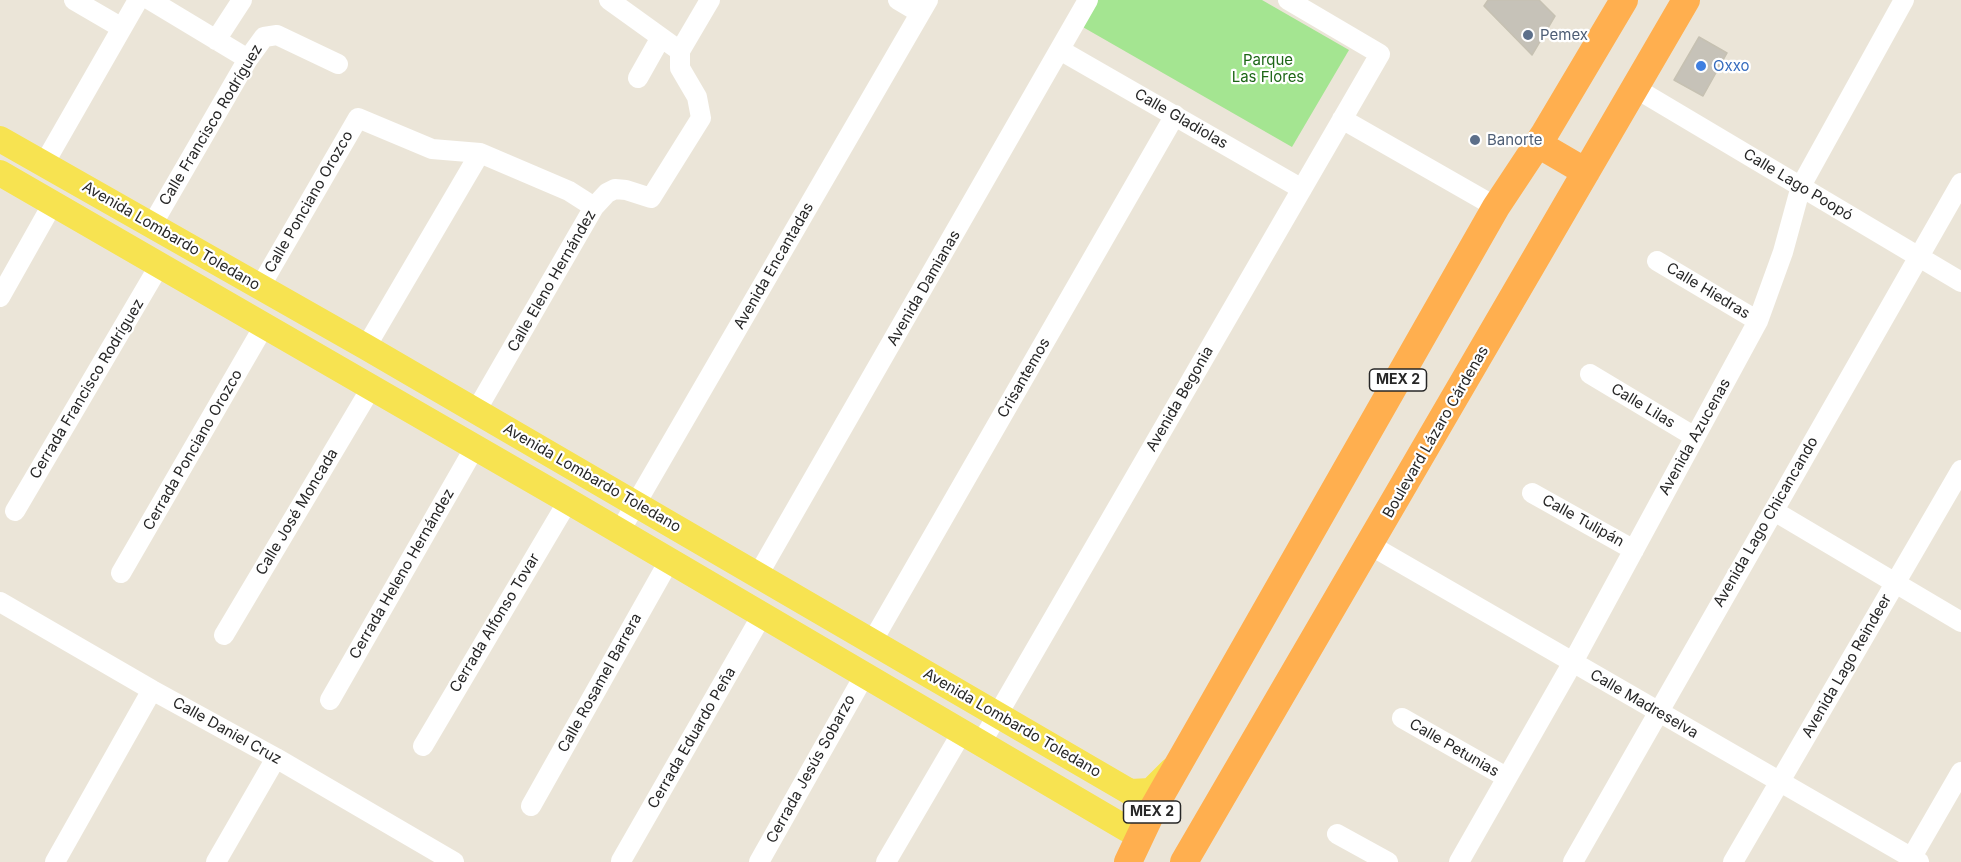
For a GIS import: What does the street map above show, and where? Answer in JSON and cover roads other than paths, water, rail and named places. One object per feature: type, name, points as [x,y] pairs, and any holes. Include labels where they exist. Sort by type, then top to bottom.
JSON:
[{"type":"highway","name":"MEX 2","points":[[1128,862],[1154,807],[1496,207],[1538,144],[1624,0]]},
{"type":"highway","name":"Boulevard Lázaro Cárdenas","points":[[1184,862],[1686,0]]},
{"type":"highway","points":[[1538,144],[1586,172]]},
{"type":"highway","points":[[1108,862],[1126,829],[1154,807]]},
{"type":"highway","points":[[1193,862],[1210,818]]},
{"type":"main road","name":"Avenida Lombardo Toledano","points":[[0,139],[366,347],[1130,792],[1151,790],[1179,764]]},
{"type":"main road","name":"Avenida Lombardo Toledano","points":[[0,173],[620,531],[1126,829]]},
{"type":"main road","points":[[207,293],[223,266]]},
{"type":"street","points":[[44,164],[138,0]]},
{"type":"street","points":[[150,0],[248,59]]},
{"type":"street","points":[[216,40],[242,0]]},
{"type":"street","points":[[609,0],[660,39],[680,51],[710,0]]},
{"type":"street","points":[[898,0],[924,7]]},
{"type":"street","name":"Avenida Damianas","points":[[758,575],[1088,0]]},
{"type":"street","name":"Avenida Begonia","points":[[886,862],[970,739],[996,714],[1380,54],[1288,0]]},
{"type":"street","name":"Avenida Azucenas","points":[[1459,862],[1573,662],[1758,321],[1783,252],[1801,186],[1904,0]]},
{"type":"street","points":[[85,3],[122,28]]},
{"type":"street","name":"Avenida Encantadas","points":[[620,531],[924,7]]},
{"type":"street","name":"Calle Francisco Rodríguez","points":[[152,225],[248,59],[264,37],[277,35],[338,64]]},
{"type":"street","points":[[638,78],[660,39]]},
{"type":"street","name":"Calle Gladiolas","points":[[1060,50],[1302,189]]},
{"type":"street","name":"Calle Eleno Hernández","points":[[476,411],[594,207],[607,193],[615,189],[651,198],[700,118],[697,97],[680,68],[680,51]]},
{"type":"street","name":"Calle Lago Poopó","points":[[1635,88],[1961,282]]},
{"type":"street","name":"Crisantemos","points":[[872,642],[1175,115]]},
{"type":"street","name":"Calle Ponciano Orozco","points":[[260,286],[358,118],[432,149],[480,153]]},
{"type":"street","points":[[1342,119],[1496,207]]},
{"type":"street","points":[[366,347],[480,153],[569,190],[594,207]]},
{"type":"street","name":"Avenida Lago Chicancando","points":[[1573,862],[1917,256],[1961,183]]},
{"type":"street","points":[[0,297],[53,203]]},
{"type":"street","name":"Calle Hiedras","points":[[1658,261],[1758,321]]},
{"type":"street","name":"Cerrada Francisco Rodríguez","points":[[15,511],[159,266]]},
{"type":"street","name":"Cerrada Ponciano Orozco","points":[[121,573],[264,326]]},
{"type":"street","name":"Calle Lilas","points":[[1590,374],[1695,437]]},
{"type":"street","name":"Calle José Moncada","points":[[224,635],[371,388]]},
{"type":"street","name":"Cerrada Heleno Hernández","points":[[330,700],[475,447]]},
{"type":"street","name":"Avenida Lago Reindeer","points":[[1733,862],[1961,470]]},
{"type":"street","name":"Calle Tulipán","points":[[1532,493],[1634,550]]},
{"type":"street","name":"Cerrada Alfonso Tovar","points":[[423,746],[568,501]]},
{"type":"street","points":[[1774,511],[1961,622]]},
{"type":"street","name":"Calle Madreselva","points":[[1370,545],[1913,861]]},
{"type":"street","name":"Calle Rosamel Barrera","points":[[531,806],[669,561]]},
{"type":"street","name":"Calle Daniel Cruz","points":[[0,602],[454,862]]},
{"type":"street","name":"Cerrada Eduardo Peña","points":[[621,861],[762,615]]},
{"type":"street","name":"Cerrada Jesús Sobarzo","points":[[759,862],[864,676]]},
{"type":"street","points":[[55,862],[152,690]]},
{"type":"street","name":"Calle Petunias","points":[[1402,718],[1506,777]]},
{"type":"street","points":[[216,862],[276,758]]},
{"type":"street","points":[[1913,861],[1961,772]]},
{"type":"street","points":[[1337,834],[1388,862]]},
{"type":"place","name":"Pemex","points":[[1528,35]]},
{"type":"place","name":"Oxxo","points":[[1701,66]]},
{"type":"place","name":"Banorte","points":[[1475,140]]},
{"type":"park label","name":"Parque Las Flores","points":[[1268,68]]}]
